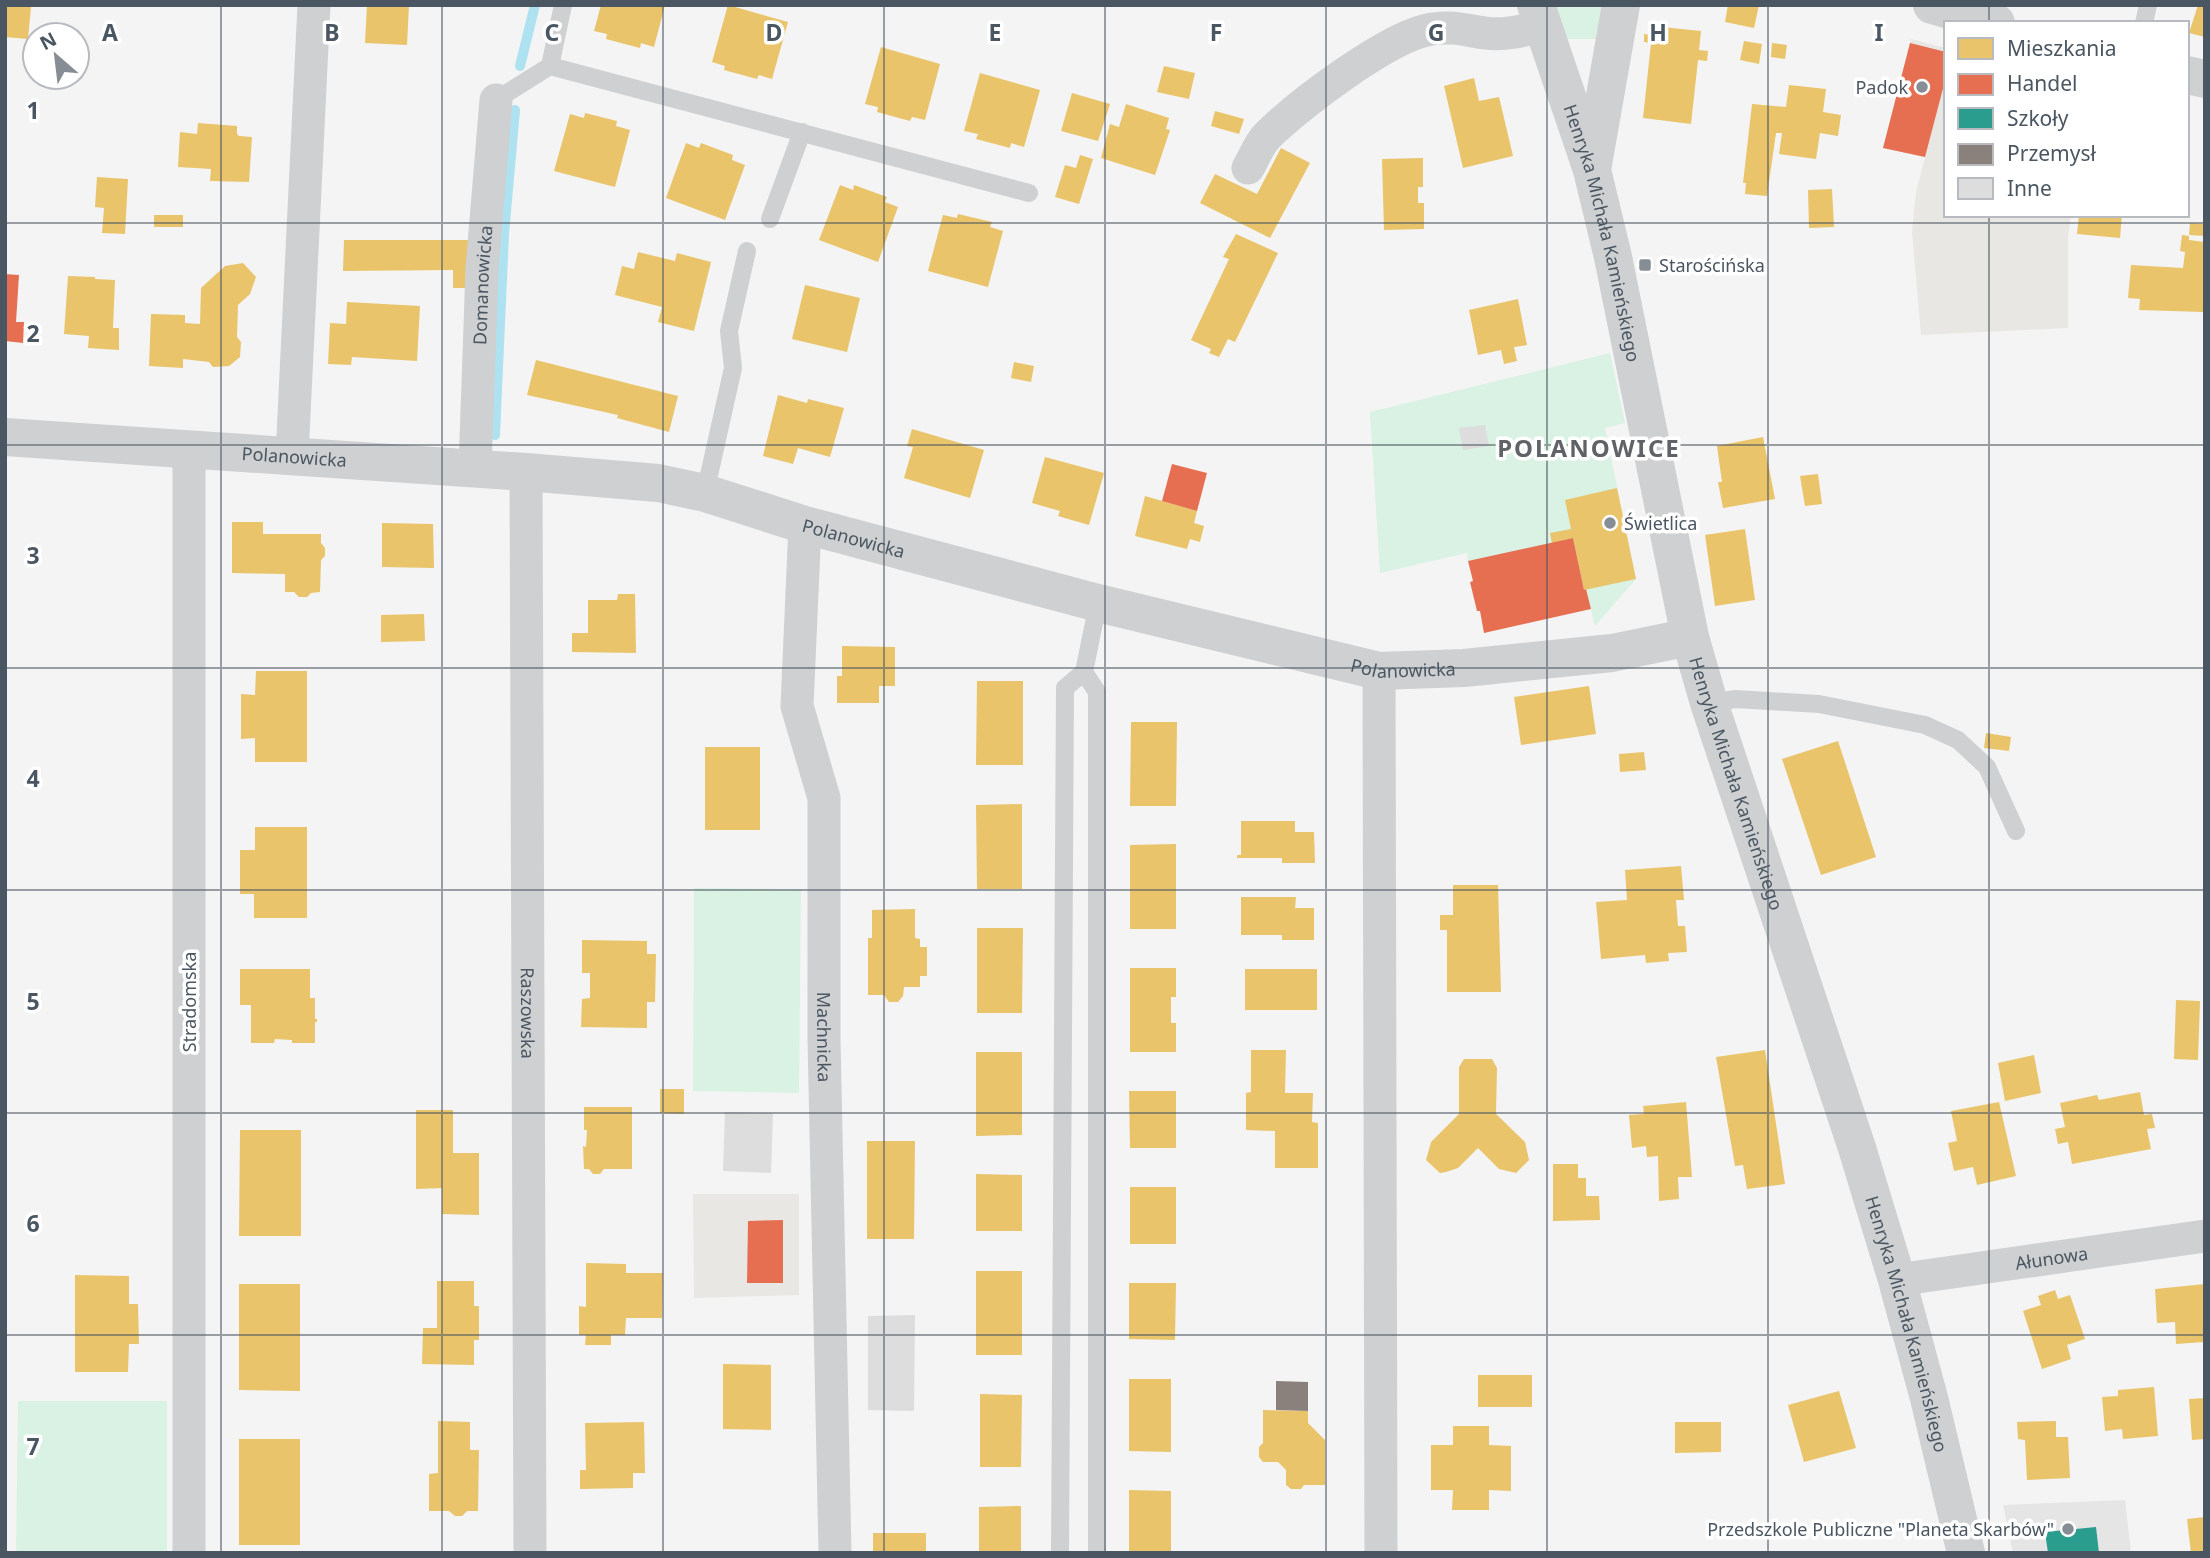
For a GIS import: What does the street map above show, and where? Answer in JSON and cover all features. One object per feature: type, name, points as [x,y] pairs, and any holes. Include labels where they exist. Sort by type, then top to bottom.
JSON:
[{"type":"street","points":[[292,456],[314,5]]},
{"type":"street","points":[[1592,170],[1621,5]]},
{"type":"street","points":[[1932,5],[1989,21]]},
{"type":"street","points":[[1248,168],[1265,138],[1297,109],[1396,41],[1429,29],[1457,27],[1487,34],[1508,33],[1539,16]]},
{"type":"street","name":"Henryka Michała Kamieńskiego","points":[[1539,16],[1592,170],[1616,271],[1690,637],[1709,702],[1857,1148],[1897,1280],[1929,1398],[1966,1553]]},
{"type":"street","name":"Domanowicka","points":[[475,469],[482,268],[496,100]]},
{"type":"street","name":"Polanowicka","points":[[5,438],[658,483],[705,493],[805,526],[1098,603],[1379,671],[1464,668],[1612,653],[1690,637]]},
{"type":"street","name":"Stradomska","points":[[189,451],[189,1553]]},
{"type":"street","name":"Raszowska","points":[[526,472],[530,1553]]},
{"type":"street","name":"Machnicka","points":[[805,526],[797,706],[824,798],[824,1053],[835,1553]]},
{"type":"street","points":[[1379,671],[1381,1553]]},
{"type":"street","name":"Ałunowa","points":[[1897,1280],[2205,1236]]},
{"type":"lane","points":[[496,100],[550,66],[563,5]]},
{"type":"lane","points":[[550,66],[1028,193]]},
{"type":"lane","points":[[769,219],[802,132]]},
{"type":"lane","points":[[705,493],[733,368],[729,331],[747,251]]},
{"type":"lane","points":[[1060,1553],[1065,688],[1084,672],[1098,603]]},
{"type":"lane","points":[[1084,672],[1097,692],[1097,1553]]},
{"type":"lane","points":[[1709,702],[1736,699],[1819,704],[1925,725],[1958,740],[1987,767],[2016,831]]},
{"type":"shaded area","points":[[1911,39],[1944,47],[1944,217],[2071,217],[2068,239],[2068,328],[1921,335],[1912,232],[1916,192],[1925,157],[1883,148]]},
{"type":"shaded area","points":[[693,1194],[799,1194],[799,1295],[694,1298]]},
{"type":"shaded area","name":"Przedszkole Publiczne \"Planeta Skarbów\"","points":[[2125,1500],[2131,1553],[2013,1553],[2003,1505]]},
{"type":"green space","points":[[1552,5],[1604,5],[1598,39],[1567,39]]},
{"type":"green space","points":[[1610,353],[1625,423],[1605,428],[1636,579],[1595,626],[1586,589],[1468,561],[1467,553],[1380,573],[1370,412]]},
{"type":"green space","points":[[694,888],[801,889],[799,1093],[693,1091]]},
{"type":"green space","points":[[18,1401],[167,1401],[167,1553],[16,1553]]},
{"type":"building: Mieszkania","points":[[5,5],[31,7],[30,21],[21,21],[21,38],[5,37]]},
{"type":"building: Mieszkania","points":[[367,5],[409,5],[407,45],[365,43]]},
{"type":"building: Mieszkania","points":[[601,5],[665,5],[654,47],[641,43],[640,48],[606,39],[607,34],[594,31]]},
{"type":"building: Mieszkania","points":[[728,5],[788,22],[772,79],[759,75],[757,79],[724,70],[725,66],[712,62]]},
{"type":"building: Mieszkania","points":[[1728,5],[1759,5],[1754,28],[1725,22]]},
{"type":"building: Mieszkania","points":[[2198,5],[2205,5],[2205,37],[2189,33]]},
{"type":"building: Mieszkania","points":[[1662,27],[1701,31],[1699,50],[1708,51],[1707,61],[1698,60],[1691,124],[1643,118],[1651,43],[1644,42],[1644,34],[1652,35]]},
{"type":"building: Mieszkania","points":[[1744,41],[1762,44],[1759,64],[1740,60]]},
{"type":"building: Mieszkania","points":[[1772,43],[1787,45],[1785,59],[1771,57]]},
{"type":"building: Mieszkania","points":[[881,47],[940,64],[925,120],[912,117],[910,121],[877,112],[878,107],[865,104]]},
{"type":"building: Mieszkania","points":[[1164,66],[1195,73],[1189,99],[1157,92]]},
{"type":"building: Mieszkania","points":[[980,73],[1040,90],[1024,147],[1011,143],[1010,148],[976,139],[978,134],[964,131]]},
{"type":"building: Mieszkania","points":[[1474,78],[1479,101],[1499,97],[1513,156],[1463,168],[1444,86]]},
{"type":"building: Mieszkania","points":[[1789,85],[1826,89],[1823,112],[1841,115],[1838,136],[1820,133],[1816,159],[1779,154],[1782,133],[1776,133],[1767,196],[1745,194],[1746,183],[1743,183],[1752,104],[1786,107]]},
{"type":"building: Mieszkania","points":[[1072,93],[1110,104],[1098,141],[1061,131]]},
{"type":"building: Mieszkania","points":[[1126,104],[1169,118],[1166,129],[1170,130],[1155,175],[1101,158],[1110,124],[1119,127]]},
{"type":"building: Mieszkania","points":[[1215,111],[1244,119],[1239,134],[1211,126]]},
{"type":"building: Mieszkania","points":[[585,113],[617,121],[616,126],[630,130],[615,187],[554,171],[570,114],[584,118]]},
{"type":"building: Mieszkania","points":[[198,123],[237,126],[239,136],[252,137],[249,182],[210,181],[211,169],[178,167],[180,132],[197,134]]},
{"type":"building: Mieszkania","points":[[686,143],[699,148],[701,143],[733,155],[732,160],[745,165],[725,220],[666,198]]},
{"type":"building: Mieszkania","points":[[1281,148],[1310,163],[1270,238],[1200,203],[1215,174],[1257,194]]},
{"type":"building: Mieszkania","points":[[1080,155],[1093,159],[1079,204],[1055,197],[1065,165],[1076,168]]},
{"type":"building: Mieszkania","points":[[1423,158],[1423,187],[1418,187],[1418,203],[1424,203],[1424,229],[1384,230],[1382,159]]},
{"type":"building: Mieszkania","points":[[97,177],[128,179],[125,234],[102,233],[104,208],[95,207]]},
{"type":"building: Mieszkania","points":[[840,185],[853,190],[854,185],[887,197],[885,202],[898,207],[878,262],[819,240]]},
{"type":"building: Mieszkania","points":[[1832,189],[1834,227],[1809,228],[1808,190]]},
{"type":"building: Mieszkania","points":[[958,214],[992,222],[990,227],[1003,231],[988,287],[928,271],[943,215],[957,218]]},
{"type":"building: Mieszkania","points":[[154,215],[183,215],[183,227],[154,227]]},
{"type":"building: Mieszkania","points":[[2079,217],[2122,217],[2120,238],[2077,234]]},
{"type":"building: Mieszkania","points":[[2190,223],[2205,224],[2205,236],[2189,235]]},
{"type":"building: Mieszkania","points":[[1236,234],[1278,253],[1235,342],[1228,339],[1219,357],[1209,353],[1211,349],[1191,340],[1229,259],[1223,257]]},
{"type":"building: Mieszkania","points":[[2182,235],[2189,236],[2189,240],[2205,242],[2203,312],[2139,310],[2140,299],[2128,298],[2131,265],[2183,268],[2185,252],[2180,251]]},
{"type":"building: Mieszkania","points":[[344,240],[470,240],[467,288],[453,288],[453,270],[343,271]]},
{"type":"building: Mieszkania","points":[[638,252],[675,261],[677,253],[711,262],[694,331],[658,322],[662,307],[615,295],[622,266],[634,269]]},
{"type":"building: Mieszkania","points":[[243,263],[256,277],[250,294],[238,305],[237,337],[241,342],[240,357],[229,366],[213,367],[209,362],[183,359],[183,368],[149,366],[151,314],[185,315],[185,323],[200,324],[201,288],[225,266]]},
{"type":"building: Mieszkania","points":[[68,276],[115,280],[113,328],[119,328],[119,350],[88,348],[89,336],[64,334]]},
{"type":"building: Mieszkania","points":[[805,285],[860,298],[847,352],[792,339]]},
{"type":"building: Mieszkania","points":[[1518,299],[1527,345],[1514,347],[1517,361],[1504,364],[1501,350],[1478,355],[1469,310]]},
{"type":"building: Mieszkania","points":[[347,302],[420,306],[417,361],[352,357],[351,365],[328,364],[330,323],[346,324]]},
{"type":"building: Mieszkania","points":[[536,360],[678,396],[669,432],[617,418],[618,415],[527,395]]},
{"type":"building: Mieszkania","points":[[1014,362],[1034,366],[1031,382],[1011,378]]},
{"type":"building: Mieszkania","points":[[778,395],[807,403],[808,399],[844,408],[830,457],[798,448],[793,464],[763,456]]},
{"type":"building: Mieszkania","points":[[912,429],[984,450],[970,498],[904,478],[913,447],[907,446]]},
{"type":"building: Mieszkania","points":[[1763,437],[1775,499],[1723,508],[1718,482],[1722,482],[1717,446]]},
{"type":"building: Mieszkania","points":[[1045,457],[1104,473],[1089,525],[1058,516],[1060,511],[1032,503]]},
{"type":"building: Mieszkania","points":[[1818,474],[1822,504],[1805,506],[1800,476]]},
{"type":"building: Mieszkania","points":[[1617,488],[1636,579],[1584,590],[1573,538],[1552,543],[1550,533],[1571,529],[1565,500]]},
{"type":"building: Mieszkania","points":[[1145,496],[1197,511],[1194,523],[1204,526],[1200,542],[1190,539],[1187,549],[1135,536]]},
{"type":"building: Mieszkania","points":[[232,522],[263,522],[263,534],[321,534],[325,556],[321,560],[320,592],[299,597],[294,592],[285,592],[285,574],[232,573]]},
{"type":"building: Mieszkania","points":[[382,523],[433,524],[434,568],[382,567]]},
{"type":"building: Mieszkania","points":[[1745,529],[1755,600],[1715,606],[1705,535]]},
{"type":"building: Mieszkania","points":[[618,594],[635,594],[636,653],[572,652],[572,633],[588,633],[588,600],[617,600]]},
{"type":"building: Mieszkania","points":[[424,614],[425,641],[381,642],[381,615]]},
{"type":"building: Mieszkania","points":[[842,646],[895,647],[895,686],[879,686],[879,703],[837,703],[837,676],[842,676]]},
{"type":"building: Mieszkania","points":[[256,671],[307,671],[307,762],[255,762],[255,738],[241,739],[241,694],[255,695]]},
{"type":"building: Mieszkania","points":[[977,681],[1023,681],[1023,765],[976,765]]},
{"type":"building: Mieszkania","points":[[1589,686],[1596,734],[1521,745],[1514,697]]},
{"type":"building: Mieszkania","points":[[1131,722],[1177,722],[1176,806],[1130,806]]},
{"type":"building: Mieszkania","points":[[1986,733],[2011,737],[2009,751],[1984,748]]},
{"type":"building: Mieszkania","points":[[1838,741],[1876,857],[1821,875],[1782,759]]},
{"type":"building: Mieszkania","points":[[705,747],[760,747],[760,830],[705,830]]},
{"type":"building: Mieszkania","points":[[1644,752],[1646,770],[1620,772],[1619,754]]},
{"type":"building: Mieszkania","points":[[1022,804],[1022,889],[977,889],[976,805]]},
{"type":"building: Mieszkania","points":[[1241,821],[1295,821],[1295,832],[1314,832],[1315,863],[1282,863],[1282,858],[1237,858],[1237,855],[1241,855]]},
{"type":"building: Mieszkania","points":[[255,827],[307,827],[307,918],[254,918],[254,894],[240,894],[240,850],[255,850]]},
{"type":"building: Mieszkania","points":[[1176,844],[1176,929],[1130,929],[1130,845]]},
{"type":"building: Mieszkania","points":[[1681,866],[1684,900],[1676,900],[1678,926],[1685,926],[1687,952],[1668,953],[1669,961],[1646,963],[1645,955],[1601,959],[1596,902],[1627,900],[1625,870]]},
{"type":"building: Mieszkania","points":[[1453,885],[1498,885],[1501,992],[1447,992],[1447,930],[1440,930],[1440,915],[1453,915]]},
{"type":"building: Mieszkania","points":[[1241,897],[1296,897],[1295,908],[1314,908],[1314,940],[1282,940],[1282,935],[1241,935]]},
{"type":"building: Mieszkania","points":[[915,909],[915,938],[920,939],[920,947],[927,947],[927,976],[920,976],[920,987],[904,987],[903,996],[898,1002],[889,1002],[884,995],[868,995],[868,938],[872,938],[872,910]]},
{"type":"building: Mieszkania","points":[[977,928],[1023,928],[1022,1013],[977,1013]]},
{"type":"building: Mieszkania","points":[[582,940],[647,941],[647,954],[656,954],[655,1002],[647,1002],[647,1028],[581,1027],[582,999],[590,998],[590,973],[582,973]]},
{"type":"building: Mieszkania","points":[[1130,968],[1176,968],[1176,997],[1171,997],[1171,1023],[1176,1023],[1176,1052],[1130,1052]]},
{"type":"building: Mieszkania","points":[[240,969],[310,969],[310,998],[315,998],[317,1019],[315,1043],[292,1043],[292,1040],[275,1039],[274,1043],[251,1043],[251,1005],[240,1005]]},
{"type":"building: Mieszkania","points":[[1245,969],[1317,969],[1317,1010],[1245,1010]]},
{"type":"building: Mieszkania","points":[[2176,1000],[2200,1001],[2198,1060],[2174,1059]]},
{"type":"building: Mieszkania","points":[[1251,1050],[1286,1050],[1285,1093],[1313,1093],[1312,1122],[1318,1123],[1318,1168],[1275,1168],[1275,1131],[1246,1130],[1246,1093],[1251,1092]]},
{"type":"building: Mieszkania","points":[[1765,1050],[1785,1184],[1747,1189],[1743,1165],[1735,1166],[1716,1057]]},
{"type":"building: Mieszkania","points":[[976,1052],[1022,1052],[1022,1135],[976,1136]]},
{"type":"building: Mieszkania","points":[[2034,1055],[2041,1093],[2005,1101],[1998,1063]]},
{"type":"building: Mieszkania","points":[[1464,1059],[1492,1059],[1497,1068],[1496,1114],[1525,1142],[1529,1160],[1516,1173],[1499,1169],[1478,1148],[1458,1168],[1446,1172],[1440,1173],[1426,1160],[1431,1142],[1459,1114],[1459,1067]]},
{"type":"building: Mieszkania","points":[[660,1089],[684,1089],[684,1114],[660,1113]]},
{"type":"building: Mieszkania","points":[[1129,1091],[1176,1091],[1176,1148],[1130,1148]]},
{"type":"building: Mieszkania","points":[[2140,1092],[2144,1115],[2152,1114],[2155,1128],[2147,1129],[2151,1149],[2072,1164],[2068,1142],[2058,1144],[2055,1129],[2065,1127],[2060,1103],[2097,1095],[2099,1100]]},
{"type":"building: Mieszkania","points":[[1686,1102],[1692,1177],[1678,1177],[1679,1199],[1659,1201],[1658,1156],[1647,1157],[1646,1146],[1632,1148],[1629,1115],[1644,1114],[1643,1106]]},
{"type":"building: Mieszkania","points":[[1999,1102],[2016,1176],[1977,1185],[1973,1167],[1954,1171],[1948,1143],[1957,1141],[1951,1111]]},
{"type":"building: Mieszkania","points":[[584,1107],[632,1107],[632,1169],[604,1169],[600,1174],[593,1174],[589,1169],[584,1169],[583,1146],[586,1147],[587,1130],[584,1130]]},
{"type":"building: Mieszkania","points":[[416,1110],[453,1110],[453,1153],[479,1153],[479,1215],[442,1214],[442,1188],[416,1189]]},
{"type":"building: Mieszkania","points":[[240,1130],[301,1130],[301,1236],[239,1236]]},
{"type":"building: Mieszkania","points":[[867,1141],[915,1141],[914,1239],[867,1239]]},
{"type":"building: Mieszkania","points":[[1553,1164],[1578,1164],[1578,1178],[1586,1178],[1586,1196],[1599,1196],[1600,1220],[1553,1221]]},
{"type":"building: Mieszkania","points":[[976,1174],[1022,1175],[1022,1231],[976,1231]]},
{"type":"building: Mieszkania","points":[[1130,1187],[1176,1187],[1176,1244],[1130,1244]]},
{"type":"building: Mieszkania","points":[[586,1263],[626,1264],[626,1273],[663,1273],[662,1318],[626,1318],[625,1335],[611,1335],[611,1345],[585,1345],[586,1335],[579,1335],[579,1306],[586,1307]]},
{"type":"building: Mieszkania","points":[[976,1271],[1022,1271],[1022,1355],[976,1355]]},
{"type":"building: Mieszkania","points":[[75,1275],[129,1276],[129,1304],[138,1304],[139,1344],[129,1344],[128,1372],[75,1372]]},
{"type":"building: Mieszkania","points":[[437,1281],[474,1281],[474,1306],[479,1306],[479,1340],[474,1340],[474,1365],[422,1364],[423,1328],[437,1328]]},
{"type":"building: Mieszkania","points":[[1129,1283],[1176,1283],[1175,1340],[1129,1339]]},
{"type":"building: Mieszkania","points":[[239,1284],[300,1284],[300,1391],[239,1390]]},
{"type":"building: Mieszkania","points":[[2205,1284],[2205,1342],[2176,1344],[2175,1322],[2157,1323],[2155,1289]]},
{"type":"building: Mieszkania","points":[[2055,1290],[2058,1299],[2070,1295],[2085,1339],[2067,1345],[2071,1359],[2042,1369],[2023,1311],[2041,1305],[2038,1296]]},
{"type":"building: Mieszkania","points":[[723,1364],[771,1365],[771,1430],[723,1429]]},
{"type":"building: Mieszkania","points":[[1478,1375],[1532,1375],[1532,1407],[1478,1407]]},
{"type":"building: Mieszkania","points":[[1129,1379],[1171,1379],[1171,1452],[1129,1451]]},
{"type":"building: Mieszkania","points":[[2154,1387],[2158,1436],[2123,1439],[2122,1429],[2105,1431],[2102,1397],[2118,1396],[2118,1390]]},
{"type":"building: Mieszkania","points":[[1839,1391],[1856,1448],[1804,1462],[1788,1405]]},
{"type":"building: Mieszkania","points":[[980,1394],[1022,1395],[1021,1467],[980,1467]]},
{"type":"building: Mieszkania","points":[[2205,1398],[2205,1439],[2192,1440],[2189,1399]]},
{"type":"building: Mieszkania","points":[[1263,1410],[1308,1411],[1308,1423],[1325,1440],[1325,1485],[1304,1485],[1301,1489],[1291,1489],[1286,1485],[1286,1470],[1278,1462],[1263,1462],[1259,1457],[1259,1447],[1263,1443]]},
{"type":"building: Mieszkania","points":[[438,1421],[470,1422],[470,1450],[479,1450],[478,1511],[467,1511],[462,1516],[455,1516],[449,1511],[429,1511],[429,1474],[438,1473]]},
{"type":"building: Mieszkania","points":[[2056,1421],[2056,1437],[2068,1437],[2070,1478],[2027,1480],[2025,1440],[2018,1439],[2017,1422]]},
{"type":"building: Mieszkania","points":[[644,1422],[645,1473],[633,1473],[633,1488],[580,1489],[580,1470],[586,1470],[585,1423]]},
{"type":"building: Mieszkania","points":[[1675,1422],[1721,1422],[1721,1452],[1675,1453]]},
{"type":"building: Mieszkania","points":[[1453,1426],[1489,1426],[1489,1445],[1511,1446],[1511,1491],[1489,1490],[1489,1510],[1452,1510],[1453,1490],[1431,1490],[1431,1445],[1453,1445]]},
{"type":"building: Mieszkania","points":[[239,1439],[300,1439],[300,1545],[239,1545]]},
{"type":"building: Mieszkania","points":[[1129,1490],[1171,1491],[1171,1553],[1129,1553]]},
{"type":"building: Mieszkania","points":[[1021,1506],[1021,1553],[979,1553],[979,1507]]},
{"type":"building: Mieszkania","points":[[2205,1517],[2205,1553],[2191,1553],[2187,1519]]},
{"type":"building: Mieszkania","points":[[873,1533],[926,1533],[926,1553],[873,1553]]},
{"type":"building: Handel","points":[[1910,43],[1944,52],[1944,85],[1925,157],[1883,148]]},
{"type":"building: Handel","points":[[5,274],[19,275],[16,322],[24,322],[23,343],[5,341]]},
{"type":"building: Handel","points":[[1172,464],[1207,473],[1197,511],[1162,501]]},
{"type":"building: Handel","points":[[1573,538],[1584,590],[1586,589],[1591,609],[1484,633],[1470,582],[1473,581],[1468,561]]},
{"type":"building: Handel","points":[[783,1220],[783,1283],[747,1283],[748,1221]]},
{"type":"building: Szkoły","points":[[2096,1527],[2099,1553],[2048,1553],[2045,1532]]},
{"type":"building: Przemysł","points":[[1276,1381],[1308,1382],[1308,1411],[1276,1410]]},
{"type":"building: Inne","points":[[1485,425],[1489,446],[1463,450],[1459,428]]},
{"type":"building: Inne","points":[[725,1112],[773,1113],[771,1173],[723,1171]]},
{"type":"building: Inne","points":[[915,1315],[914,1411],[868,1410],[868,1316]]},
{"type":"waterway","points":[[520,66],[535,5]]},
{"type":"waterway","points":[[495,435],[504,234],[515,110]]},
{"type":"place","name":"Padok","points":[[1922,87]]},
{"type":"place","name":"Starościńska","points":[[1645,265]]},
{"type":"place","name":"Świetlica","points":[[1610,523]]},
{"type":"place","name":"Przedszkole Publiczne \"Planeta Skarbów\"","points":[[2068,1529]]},
{"type":"district","name":"POLANOWICE","points":[[1589,447]]}]
